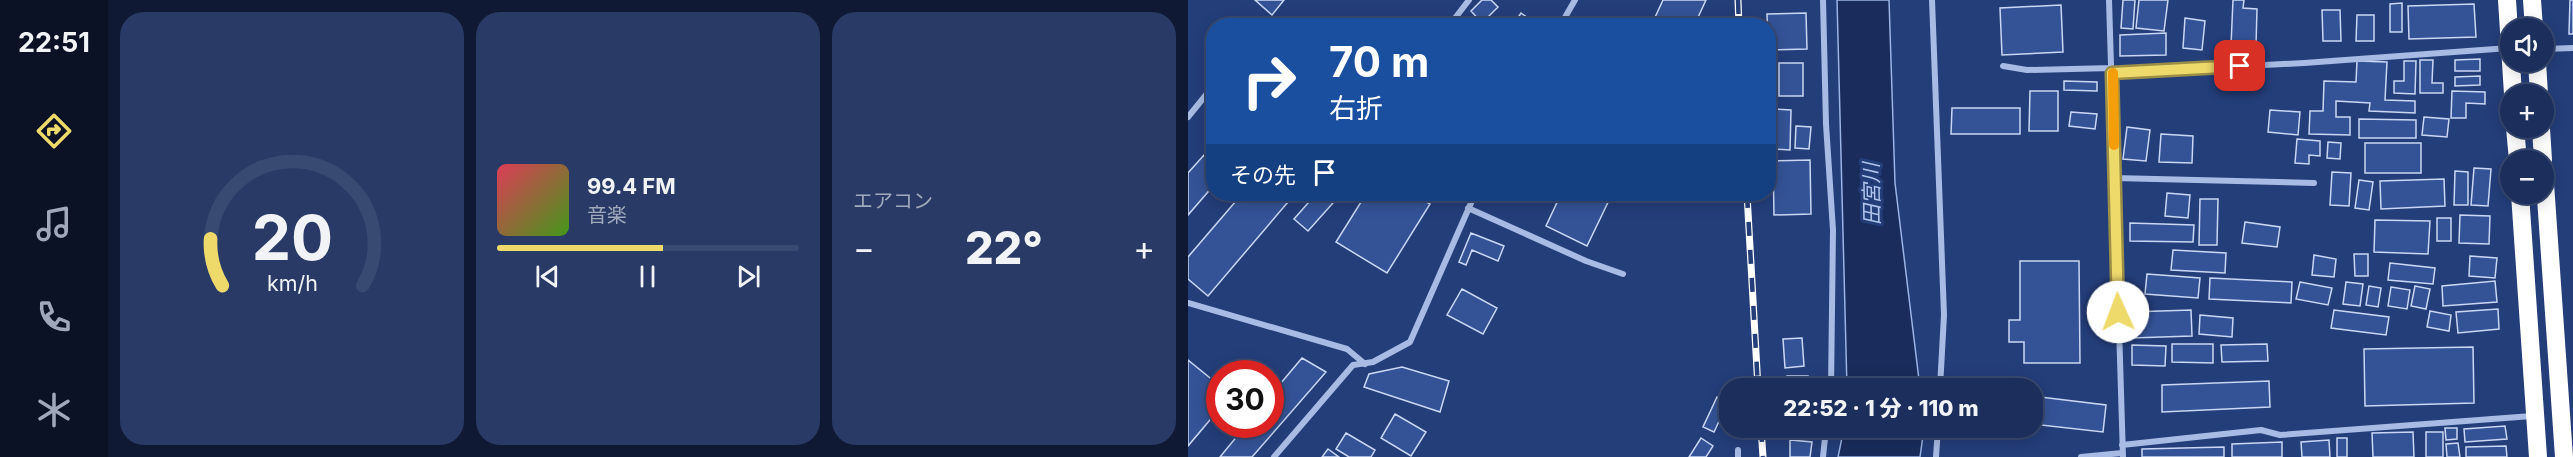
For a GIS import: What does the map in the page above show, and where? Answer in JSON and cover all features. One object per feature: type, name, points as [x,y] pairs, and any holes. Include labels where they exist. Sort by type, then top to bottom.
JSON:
[{"type":"highway","points":[[2507,0],[2508,18]]},
{"type":"highway","points":[[2532,0],[2533,18]]},
{"type":"highway","points":[[2521,204],[2538,457]]},
{"type":"highway","points":[[2547,204],[2564,415],[2564,457]]},
{"type":"street","points":[[1455,18],[1469,0]]},
{"type":"street","points":[[1565,18],[1575,0]]},
{"type":"street","points":[[1823,0],[1826,124],[1833,230],[1831,378]]},
{"type":"street","points":[[1932,0],[1944,315],[1941,378]]},
{"type":"street","points":[[2082,457],[2122,455],[2109,0]]},
{"type":"street","points":[[2554,49],[2573,48]]},
{"type":"street","points":[[2002,66],[2027,70],[2112,70],[2304,63],[2500,49]]},
{"type":"street","points":[[1188,117],[1206,96]]},
{"type":"street","points":[[2114,178],[2314,183]]},
{"type":"street","points":[[1274,457],[1353,366],[1373,363],[1410,342],[1471,201]]},
{"type":"street","points":[[1468,208],[1586,261],[1623,274]]},
{"type":"street","points":[[1188,303],[1347,349],[1365,364]]},
{"type":"street","points":[[2122,445],[2261,430],[2280,435],[2535,416]]},
{"type":"street","points":[[1822,457],[1825,438]]},
{"type":"street","points":[[1936,457],[1937,438]]},
{"type":"water","name":"田宮川","points":[[1837,0],[1889,0],[1895,183],[1919,378],[1847,378]]},
{"type":"water","points":[[1842,438],[1923,438],[1920,457],[1838,457]]},
{"type":"building","points":[[1255,0],[1284,0],[1272,15]]},
{"type":"building","points":[[1482,0],[1491,0],[1498,7],[1487,18],[1477,18],[1471,11]]},
{"type":"building","points":[[1663,0],[1706,0],[1698,18],[1655,18]]},
{"type":"building","points":[[2123,0],[2135,0],[2133,29],[2121,28]]},
{"type":"building","points":[[2139,0],[2168,0],[2164,31],[2136,28]]},
{"type":"building","points":[[2233,0],[2244,0],[2243,8],[2257,9],[2256,46],[2231,45]]},
{"type":"building","points":[[2570,0],[2573,0],[2573,34],[2569,34]]},
{"type":"building","points":[[2402,3],[2402,32],[2390,32],[2390,4]]},
{"type":"building","points":[[2474,4],[2476,37],[2409,39],[2408,6]]},
{"type":"building","points":[[2061,5],[2063,52],[2002,55],[2000,8]]},
{"type":"building","points":[[2322,10],[2340,10],[2341,41],[2323,41]]},
{"type":"building","points":[[1521,13],[1528,18],[1518,18]]},
{"type":"building","points":[[1806,13],[1807,49],[1776,50],[1776,18],[1767,18],[1767,14]]},
{"type":"building","points":[[2357,15],[2374,15],[2374,41],[2356,41]]},
{"type":"building","points":[[2185,18],[2205,21],[2202,50],[2183,48]]},
{"type":"building","points":[[2166,33],[2166,55],[2120,56],[2120,35]]},
{"type":"building","points":[[2480,59],[2480,71],[2455,71],[2455,60]]},
{"type":"building","points":[[2420,60],[2433,60],[2432,83],[2443,83],[2443,93],[2420,93]]},
{"type":"building","points":[[2357,61],[2387,62],[2385,100],[2415,101],[2415,113],[2369,111],[2370,103],[2336,101],[2336,117],[2350,117],[2350,135],[2309,134],[2310,111],[2323,111],[2324,81],[2356,82]]},
{"type":"building","points":[[2404,61],[2416,61],[2415,94],[2394,93],[2394,81],[2404,81]]},
{"type":"building","points":[[1779,63],[1803,63],[1803,96],[1779,96]]},
{"type":"building","points":[[2480,76],[2480,85],[2455,86],[2455,77]]},
{"type":"building","points":[[2064,81],[2097,82],[2097,91],[2064,90]]},
{"type":"building","points":[[2030,91],[2058,91],[2058,131],[2029,131]]},
{"type":"building","points":[[2452,91],[2485,92],[2485,104],[2466,103],[2466,118],[2451,118]]},
{"type":"building","points":[[1952,108],[2020,108],[2020,134],[1951,134]]},
{"type":"building","points":[[1776,109],[1791,110],[1790,150],[1776,149]]},
{"type":"building","points":[[2270,110],[2300,112],[2298,135],[2268,132]]},
{"type":"building","points":[[2071,112],[2097,114],[2095,129],[2069,126]]},
{"type":"building","points":[[2424,117],[2449,119],[2447,137],[2422,135]]},
{"type":"building","points":[[2359,119],[2416,120],[2416,138],[2359,138]]},
{"type":"building","points":[[1796,126],[1811,127],[1809,149],[1795,148]]},
{"type":"building","points":[[2127,127],[2150,130],[2146,161],[2123,159]]},
{"type":"building","points":[[2161,134],[2193,136],[2192,163],[2159,162]]},
{"type":"building","points":[[2297,139],[2320,141],[2320,156],[2309,155],[2309,164],[2295,163]]},
{"type":"building","points":[[2328,142],[2341,143],[2340,159],[2327,158]]},
{"type":"building","points":[[2365,143],[2421,143],[2421,173],[2365,173]]},
{"type":"building","points":[[1204,155],[1206,157],[1206,194],[1188,215],[1188,173]]},
{"type":"building","points":[[1810,160],[1811,214],[1774,215],[1776,161]]},
{"type":"building","points":[[2474,168],[2491,169],[2488,206],[2471,205]]},
{"type":"building","points":[[2455,171],[2468,172],[2468,205],[2454,205]]},
{"type":"building","points":[[2332,172],[2351,173],[2349,206],[2330,205]]},
{"type":"building","points":[[2444,179],[2445,206],[2381,209],[2380,181]]},
{"type":"building","points":[[2359,180],[2373,182],[2369,210],[2355,208]]},
{"type":"building","points":[[2167,193],[2190,195],[2188,218],[2165,216]]},
{"type":"building","points":[[2200,199],[2218,199],[2217,245],[2199,245]]},
{"type":"building","points":[[1236,201],[1288,202],[1208,296],[1188,279],[1188,257]]},
{"type":"building","points":[[1310,201],[1335,201],[1308,231],[1294,219]]},
{"type":"building","points":[[1362,201],[1425,201],[1430,204],[1387,273],[1336,242]]},
{"type":"building","points":[[1558,201],[1609,201],[1587,246],[1546,226]]},
{"type":"building","points":[[2460,215],[2490,216],[2489,244],[2459,243]]},
{"type":"building","points":[[2437,218],[2451,218],[2451,241],[2437,241]]},
{"type":"building","points":[[2375,220],[2430,221],[2428,254],[2374,252]]},
{"type":"building","points":[[2245,222],[2280,227],[2277,247],[2242,243]]},
{"type":"building","points":[[2130,223],[2194,225],[2193,242],[2130,241]]},
{"type":"building","points":[[1471,233],[1504,246],[1498,261],[1472,250],[1466,265],[1459,262]]},
{"type":"building","points":[[2173,250],[2226,253],[2225,273],[2171,270]]},
{"type":"building","points":[[2354,254],[2368,254],[2368,276],[2355,276]]},
{"type":"building","points":[[2314,255],[2336,259],[2334,277],[2312,275]]},
{"type":"building","points":[[2470,256],[2497,258],[2495,278],[2469,276]]},
{"type":"building","points":[[2020,261],[2079,261],[2080,363],[2024,363],[2024,342],[2009,342],[2009,320],[2020,320]]},
{"type":"building","points":[[2390,263],[2435,268],[2433,284],[2388,280]]},
{"type":"building","points":[[2147,274],[2200,278],[2198,298],[2145,294]]},
{"type":"building","points":[[2210,278],[2292,282],[2291,303],[2209,299]]},
{"type":"building","points":[[2495,281],[2497,302],[2443,306],[2442,286]]},
{"type":"building","points":[[2300,282],[2332,288],[2328,305],[2296,299]]},
{"type":"building","points":[[2346,282],[2363,284],[2360,306],[2343,304]]},
{"type":"building","points":[[2369,286],[2381,288],[2378,307],[2366,305]]},
{"type":"building","points":[[2415,286],[2430,289],[2426,309],[2411,306]]},
{"type":"building","points":[[2391,287],[2410,290],[2407,309],[2388,306]]},
{"type":"building","points":[[1462,289],[1497,308],[1483,334],[1447,315]]},
{"type":"building","points":[[2498,309],[2499,329],[2458,333],[2456,312]]},
{"type":"building","points":[[2191,310],[2192,336],[2131,338],[2130,312]]},
{"type":"building","points":[[2334,310],[2389,317],[2386,335],[2331,328]]},
{"type":"building","points":[[2430,311],[2451,315],[2449,331],[2427,327]]},
{"type":"building","points":[[2200,315],[2233,318],[2232,337],[2199,334]]},
{"type":"building","points":[[1802,338],[1804,366],[1785,368],[1783,339]]},
{"type":"building","points":[[2172,344],[2213,344],[2213,363],[2172,362]]},
{"type":"building","points":[[2267,344],[2268,361],[2222,362],[2221,345]]},
{"type":"building","points":[[2132,345],[2166,346],[2165,366],[2132,365]]},
{"type":"building","points":[[2473,347],[2474,403],[2365,406],[2364,349]]},
{"type":"building","points":[[1302,358],[1326,372],[1284,420],[1284,379]]},
{"type":"building","points":[[1188,360],[1206,375],[1206,425],[1188,446]]},
{"type":"building","points":[[1402,367],[1449,381],[1440,412],[1364,387],[1369,374]]},
{"type":"building","points":[[1787,376],[1808,376],[1808,378],[1787,378]]},
{"type":"building","points":[[2269,381],[2270,407],[2162,412],[2162,385]]},
{"type":"building","points":[[1717,397],[1719,398],[1719,421],[1714,432],[1703,427]]},
{"type":"building","points":[[2043,397],[2106,405],[2103,432],[2043,425]]},
{"type":"building","points":[[1395,414],[1426,432],[1411,456],[1381,438]]},
{"type":"building","points":[[2505,426],[2507,439],[2465,442],[2464,429]]},
{"type":"building","points":[[2445,428],[2457,428],[2457,439],[2446,440]]},
{"type":"building","points":[[2413,432],[2414,457],[2373,457],[2372,433]]},
{"type":"building","points":[[2426,432],[2443,432],[2443,457],[2426,457]]},
{"type":"building","points":[[1346,433],[1375,450],[1371,457],[1349,457],[1336,449]]},
{"type":"building","points":[[1236,438],[1269,438],[1252,457],[1220,457]]},
{"type":"building","points":[[1701,438],[1713,446],[1706,457],[1689,457]]},
{"type":"building","points":[[2337,438],[2347,438],[2347,457],[2337,457]]},
{"type":"building","points":[[1790,440],[1812,442],[1810,457],[1790,457]]},
{"type":"building","points":[[2329,440],[2330,457],[2302,457],[2301,442]]},
{"type":"building","points":[[2282,442],[2282,457],[2232,457],[2232,444]]},
{"type":"building","points":[[2458,443],[2460,457],[2447,457],[2446,444]]},
{"type":"building","points":[[2506,446],[2507,457],[2466,457],[2466,447]]},
{"type":"building","points":[[2224,447],[2224,457],[2142,457],[2142,449]]},
{"type":"building","points":[[1328,449],[1339,457],[1322,457]]},
{"type":"railway","points":[[1738,0],[1739,18]]},
{"type":"railway","points":[[1747,201],[1757,378]]},
{"type":"railway","points":[[1762,438],[1763,457]]},
{"type":"slow traffic","points":[[2113,73],[2114,145]]},
{"type":"route","points":[[2118,312],[2112,73],[2240,66]]}]
